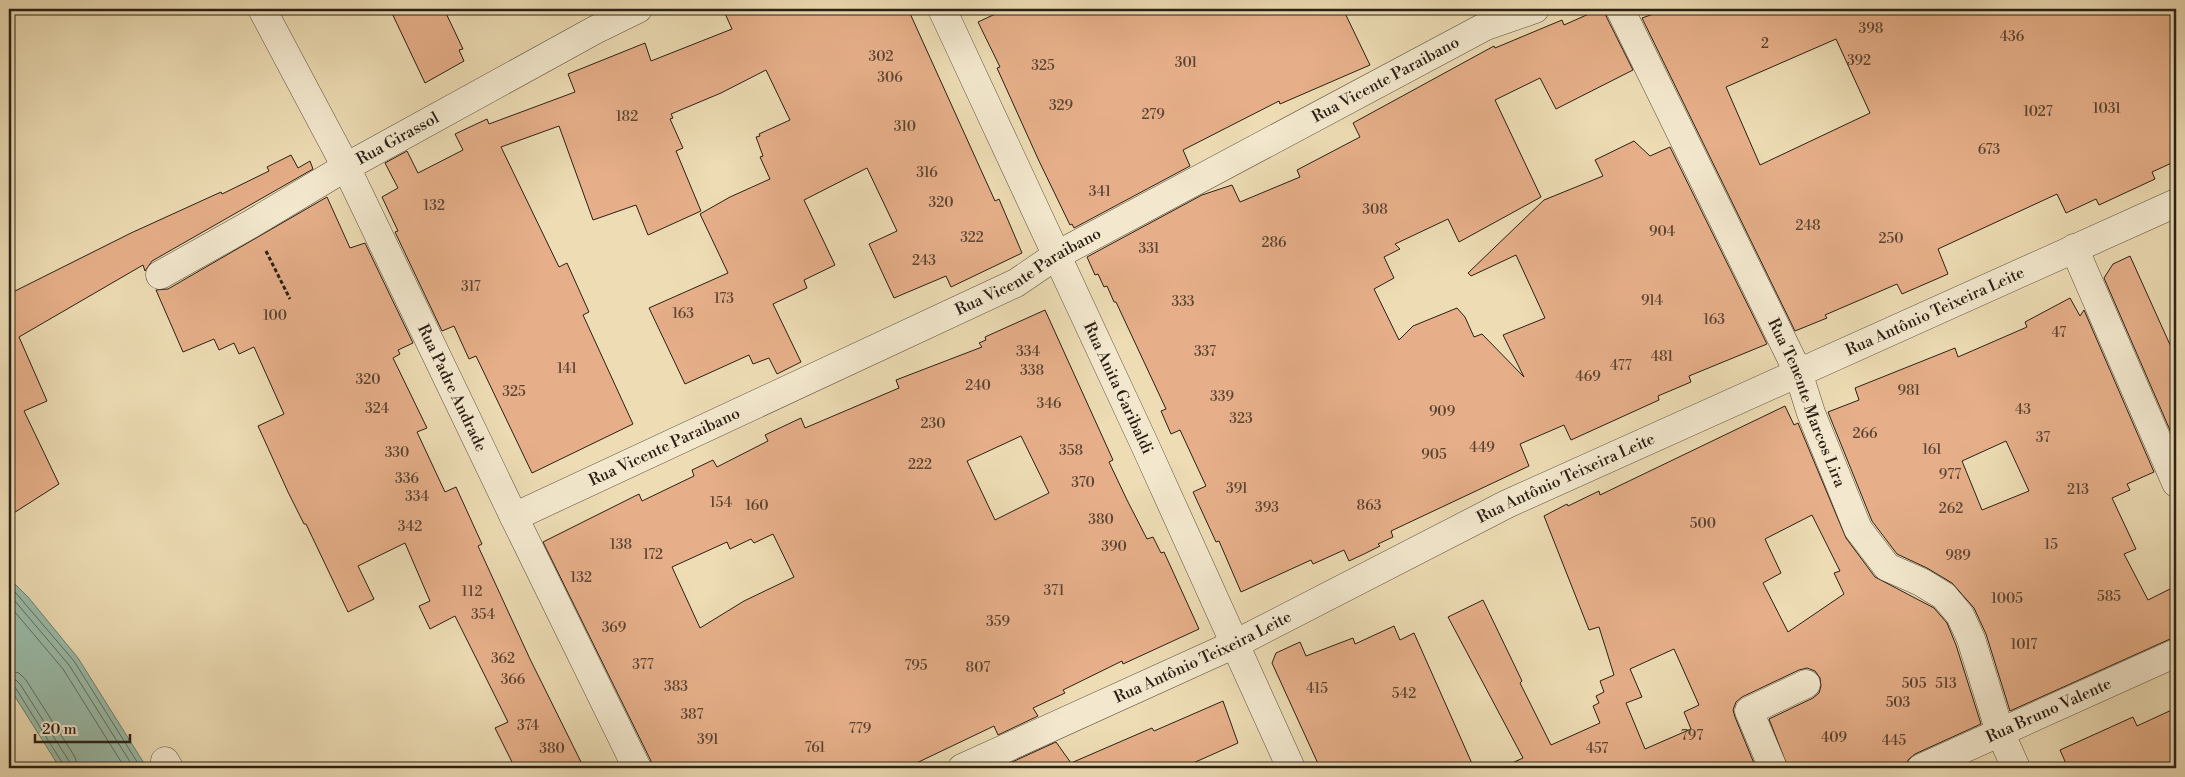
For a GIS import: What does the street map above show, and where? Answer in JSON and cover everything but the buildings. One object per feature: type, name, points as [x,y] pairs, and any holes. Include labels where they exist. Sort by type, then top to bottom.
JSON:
[{"type":"street","name":"Rua Padre Andrade","points":[[262,9],[346,167],[637,768]]},
{"type":"street","name":"Rua Girassol","points":[[160,275],[251,224],[346,167],[595,30],[638,9]]},
{"type":"street","name":"Rua Anita Garibaldi","points":[[942,9],[1057,255],[1291,768]]},
{"type":"street","name":"Rua Vicente Paraibano","points":[[514,517],[1016,283],[1057,255],[1486,26],[1535,9]]},
{"type":"street","name":"Rua Tenente Marcos Lira","points":[[1620,9],[1798,372],[1811,413],[1858,529],[1887,566],[1921,582],[1944,596],[1960,615],[1970,639],[2000,732],[2016,768]]},
{"type":"street","name":"Rua Antônio Teixeira Leite","points":[[962,768],[1235,644],[1507,504],[2176,203]]},
{"type":"street","points":[[2074,248],[2176,483]]},
{"type":"street","name":"Rua Bruno Valente","points":[[1921,768],[2176,653]]},
{"type":"street","points":[[1773,768],[1749,711],[1806,684]]},
{"type":"path","points":[[251,224],[265,247],[290,298]]},
{"type":"water","points":[[9,578],[28,597],[78,658],[147,768],[60,768],[9,687]]}]
